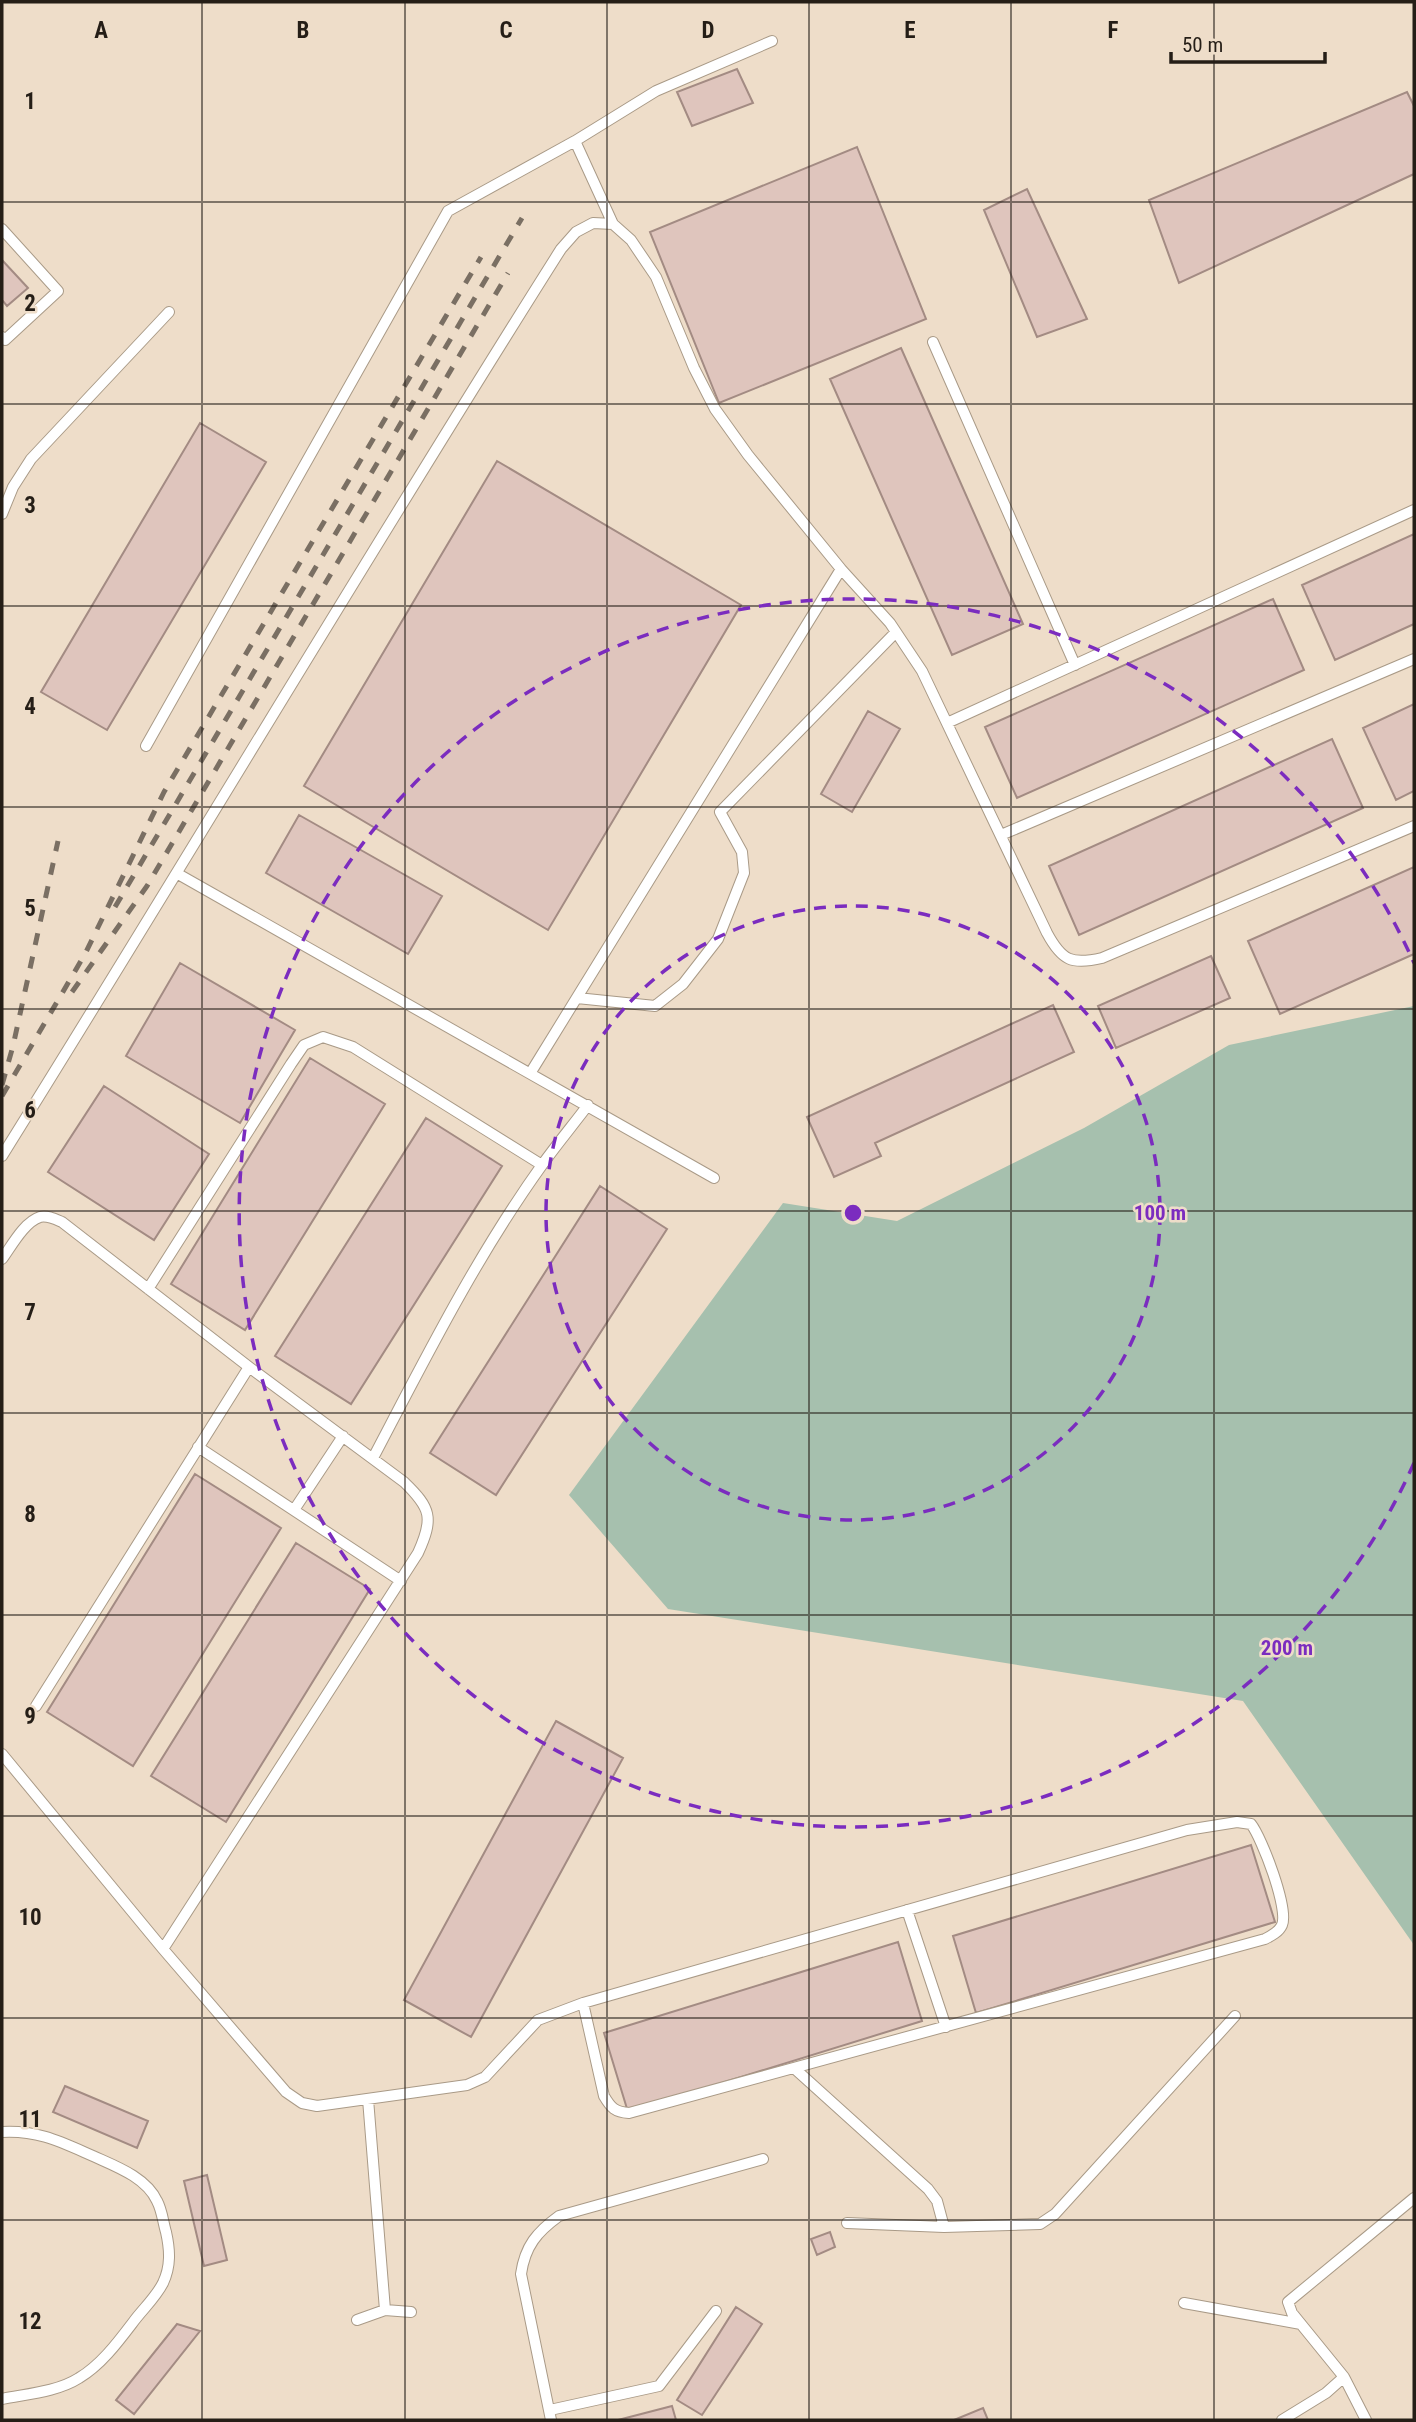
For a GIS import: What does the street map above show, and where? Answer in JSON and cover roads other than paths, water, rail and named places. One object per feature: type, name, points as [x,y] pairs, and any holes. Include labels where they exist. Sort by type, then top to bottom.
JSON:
[{"type":"lane","points":[[146,747],[448,211],[575,141],[656,91],[772,41]]},
{"type":"lane","points":[[575,141],[613,224],[631,240],[656,277],[694,368],[715,409],[748,455],[896,632],[922,671],[1056,950],[1067,959],[1083,962],[1102,958],[1414,825]]},
{"type":"lane","points":[[2,1156],[178,874],[464,402],[561,249],[576,232],[593,223],[613,224]]},
{"type":"lane","points":[[2,229],[58,291],[5,340],[2,337]]},
{"type":"lane","points":[[2,514],[13,487],[31,459],[169,312]]},
{"type":"lane","points":[[933,342],[1076,664]]},
{"type":"lane","points":[[947,723],[1414,510]]},
{"type":"lane","points":[[531,1072],[841,569]]},
{"type":"lane","points":[[577,999],[655,1006],[683,984],[718,939],[744,873],[742,852],[720,812],[896,632]]},
{"type":"lane","points":[[1001,835],[1414,659]]},
{"type":"lane","points":[[178,874],[714,1178]]},
{"type":"lane","points":[[148,1289],[290,1064],[304,1045],[323,1037],[353,1047],[542,1165]]},
{"type":"lane","points":[[373,1458],[444,1323],[502,1225],[542,1165],[588,1105]]},
{"type":"lane","points":[[2,1259],[28,1225],[39,1217],[49,1216],[62,1222],[248,1367],[404,1482],[419,1496],[427,1511],[428,1530],[418,1553],[163,1949]]},
{"type":"lane","points":[[36,1706],[248,1367]]},
{"type":"lane","points":[[294,1510],[343,1436]]},
{"type":"lane","points":[[198,1447],[401,1581]]},
{"type":"lane","points":[[2,1754],[163,1949],[286,2092],[302,2104],[317,2106],[467,2085],[485,2077],[538,2020],[583,2003],[1199,1828],[1237,1822],[1251,1824],[1264,1847],[1284,1911],[1282,1924],[1275,1933],[1265,1939],[629,2113],[618,2112],[610,2107],[604,2096],[583,2003]]},
{"type":"lane","points":[[907,1910],[946,2026]]},
{"type":"lane","points":[[848,2222],[944,2227],[1040,2224],[1055,2214],[1235,2016]]},
{"type":"lane","points":[[794,2068],[928,2189],[937,2201],[944,2227]]},
{"type":"lane","points":[[368,2099],[385,2310]]},
{"type":"lane","points":[[2,2132],[44,2135],[118,2167],[138,2179],[158,2202],[170,2250],[168,2269],[162,2285],[95,2367],[76,2380],[44,2391],[2,2399]]},
{"type":"lane","points":[[716,2311],[659,2386],[551,2415],[522,2274],[523,2258],[536,2234],[559,2216],[763,2159]]},
{"type":"lane","points":[[1366,2420],[1344,2377],[1288,2307],[1288,2302],[1414,2198]]},
{"type":"lane","points":[[1184,2302],[1301,2323]]},
{"type":"lane","points":[[357,2320],[385,2310],[411,2312]]},
{"type":"lane","points":[[1282,2420],[1326,2393],[1344,2377]]},
{"type":"railway","points":[[115,907],[522,218]]},
{"type":"railway","points":[[2,1096],[85,954],[164,792],[481,257]]},
{"type":"railway","points":[[72,992],[147,886],[508,273]]},
{"type":"railway","points":[[2,1085],[58,841]]}]
